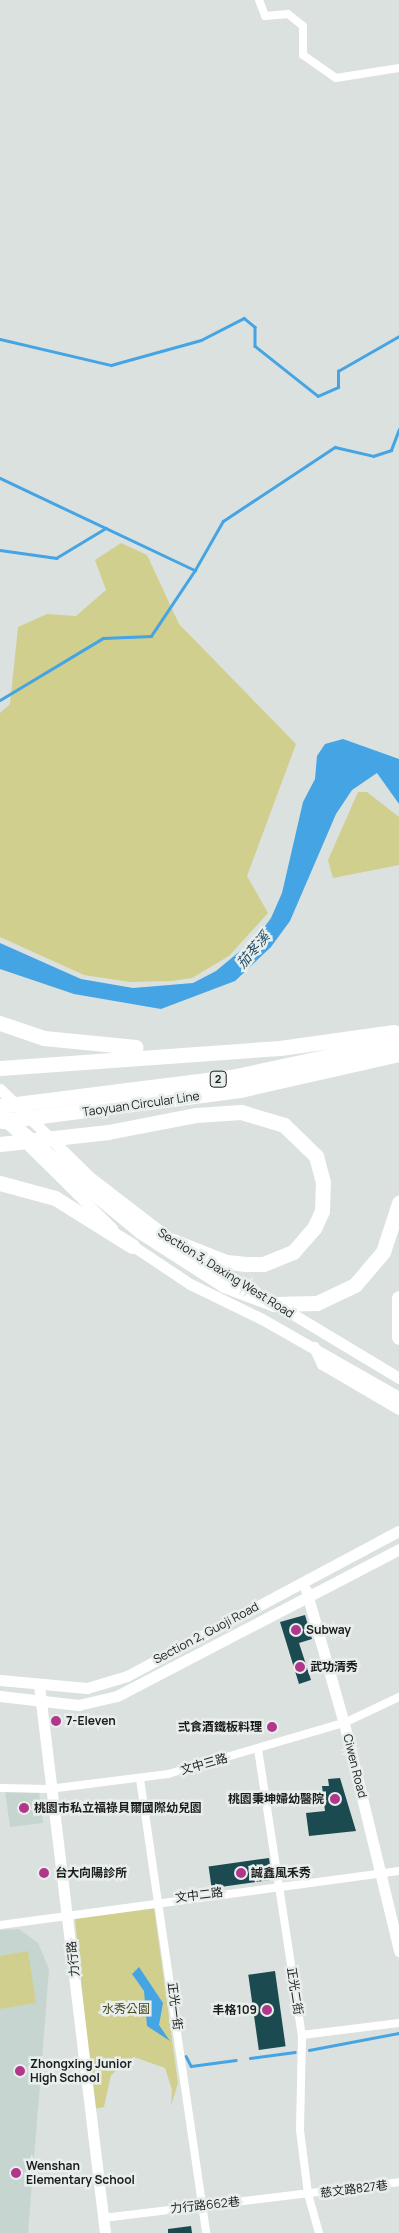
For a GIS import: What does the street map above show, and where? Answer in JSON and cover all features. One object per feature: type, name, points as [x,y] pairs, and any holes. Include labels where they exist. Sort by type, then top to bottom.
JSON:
[{"type":"highway","points":[[0,1023],[64,1041],[235,1050]]},
{"type":"highway","points":[[0,1068],[42,1062],[235,1050],[399,1031]]},
{"type":"highway","name":"Taoyuan Circular Line","points":[[0,1106],[236,1076],[399,1041]]},
{"type":"highway","name":"Taoyuan Circular Line","points":[[0,1122],[49,1117],[240,1090],[399,1054]]},
{"type":"highway","points":[[0,1144],[108,1132],[196,1115],[241,1112],[284,1125],[316,1156],[323,1182],[322,1211],[314,1228],[293,1252],[263,1264],[246,1264],[226,1262],[167,1244]]},
{"type":"highway","points":[[0,1115],[109,1209],[167,1244],[241,1293],[293,1306],[343,1293],[376,1263],[388,1242],[399,1203]]},
{"type":"highway","points":[[0,1183],[55,1198],[132,1246]]},
{"type":"highway","points":[[399,1298],[399,1337]]},
{"type":"street","points":[[260,0],[265,16],[288,14],[303,26],[303,55],[336,78],[399,68]]},
{"type":"street","name":"Section 3, Daxing West Road","points":[[0,1089],[90,1177],[167,1244],[399,1378]]},
{"type":"street","name":"Section 3, Daxing West Road","points":[[0,1115],[72,1192],[132,1246],[190,1284],[314,1347],[399,1397]]},
{"type":"street","points":[[314,1347],[322,1364],[399,1408]]},
{"type":"street","name":"Section 2, Guoji Road","points":[[0,1680],[87,1688],[127,1676],[399,1531]]},
{"type":"street","name":"Section 2, Guoji Road","points":[[0,1696],[38,1702],[78,1705],[131,1690],[399,1549]]},
{"type":"street","name":"Ciwen Road","points":[[303,1583],[344,1722],[399,1951]]},
{"type":"street","name":"力行路","points":[[38,1685],[38,1702],[68,1915],[105,2233]]},
{"type":"street","name":"文中三路","points":[[0,1788],[49,1788],[140,1779],[258,1749],[344,1722],[399,1697]]},
{"type":"street","name":"正光二街","points":[[258,1749],[281,1885],[302,2035],[300,2130],[308,2194],[319,2233]]},
{"type":"street","name":"正光一街","points":[[140,1779],[206,2233]]},
{"type":"street","name":"文中二路","points":[[0,1925],[159,1900],[399,1871]]},
{"type":"street","points":[[302,2035],[399,2023]]},
{"type":"street","name":"慈文路827巷","points":[[308,2194],[399,2182]]},
{"type":"street","name":"力行路662巷","points":[[102,2218],[308,2194]]},
{"type":"shaded area","name":"桃園市私立福祿貝爾國際幼兒園","points":[[5,1791],[39,1793],[43,1823],[10,1827]]},
{"type":"shaded area","name":"Zhongxing Junior High School","points":[[19,1929],[38,1943],[49,1969],[28,2233],[0,2233],[0,1930]]},
{"type":"green space","points":[[121,543],[147,555],[179,624],[296,744],[247,876],[268,913],[229,956],[192,978],[172,981],[130,982],[84,975],[0,937],[0,713],[10,704],[18,627],[47,614],[76,616],[106,590],[95,560]]},
{"type":"green space","points":[[358,792],[367,792],[399,817],[399,865],[333,878],[328,860]]},
{"type":"green space","name":"水秀公園","points":[[154,1908],[178,2083],[171,2106],[172,2090],[165,2068],[134,2057],[111,2075],[104,2107],[94,2109],[75,1919]]},
{"type":"green space","points":[[28,1951],[36,2003],[0,2009],[0,1956]]},
{"type":"water","name":"茄苳溪","points":[[343,739],[399,759],[399,804],[377,773],[352,790],[336,814],[290,921],[271,947],[235,981],[161,1009],[74,994],[0,969],[0,943],[81,979],[133,988],[193,983],[216,971],[258,936],[271,918],[282,893],[303,802],[315,779],[317,756],[325,744]]},
{"type":"water","points":[[139,1967],[163,2003],[159,2025],[170,2041],[147,2026],[144,1991],[132,1974]]},
{"type":"building","points":[[305,1615],[312,1639],[299,1643],[311,1680],[299,1684],[280,1622]]},
{"type":"building","name":"桃園秉坤婦幼醫院","points":[[340,1778],[356,1831],[309,1836],[306,1813],[325,1811],[322,1786],[329,1786],[328,1779]]},
{"type":"building","name":"誠鑫風禾秀","points":[[269,1858],[272,1880],[212,1888],[209,1866]]},
{"type":"building","name":"丰格109","points":[[275,1971],[286,2046],[259,2050],[248,1975]]},
{"type":"building","points":[[191,2226],[192,2233],[168,2233],[168,2229]]},
{"type":"waterway","points":[[0,339],[111,365],[201,340],[244,318],[255,327],[255,346],[318,396],[338,387],[338,371],[399,336]]},
{"type":"waterway","points":[[0,478],[195,570],[223,521],[335,447],[373,456],[391,450],[399,429]]},
{"type":"waterway","points":[[0,550],[56,558],[106,528]]},
{"type":"waterway","points":[[0,700],[103,638],[151,636],[195,570]]},
{"type":"waterway","points":[[309,2050],[399,2033]]},
{"type":"waterway","points":[[250,2058],[295,2052]]},
{"type":"waterway","points":[[186,2056],[191,2066],[236,2060]]},
{"type":"place","name":"Subway","points":[[296,1630]]},
{"type":"place","name":"武功清秀","points":[[300,1667]]},
{"type":"place","name":"7-Eleven","points":[[56,1721]]},
{"type":"place","name":"弍食酒鐵板料理","points":[[272,1727]]},
{"type":"place","name":"桃園秉坤婦幼醫院","points":[[335,1799]]},
{"type":"place","name":"桃園市私立福祿貝爾國際幼兒園","points":[[24,1808]]},
{"type":"place","name":"台大向陽診所","points":[[44,1873]]},
{"type":"place","name":"誠鑫風禾秀","points":[[241,1873]]},
{"type":"place","name":"丰格109","points":[[267,2010]]},
{"type":"place","name":"Zhongxing Junior High School","points":[[20,2071]]},
{"type":"place","name":"Wenshan Elementary School","points":[[16,2173]]}]
